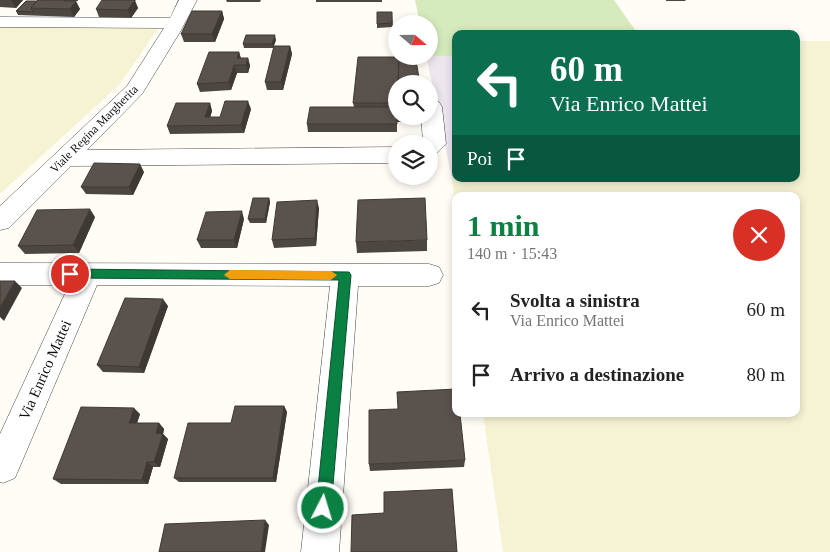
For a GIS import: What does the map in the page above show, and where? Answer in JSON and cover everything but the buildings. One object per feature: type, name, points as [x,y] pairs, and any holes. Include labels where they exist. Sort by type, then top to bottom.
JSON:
[{"type":"street","name":"Viale Regina Margherita","points":[[0,221],[135,90],[188,0]]},
{"type":"street","points":[[0,22],[176,22]]},
{"type":"street","points":[[65,158],[388,154]]},
{"type":"street","points":[[0,274],[429,276]]},
{"type":"street","name":"Via Enrico Mattei","points":[[3,466],[88,274]]},
{"type":"street","points":[[320,552],[345,275]]},
{"type":"shaded area","points":[[0,26],[160,26],[119,85],[0,194]]},
{"type":"shaded area","points":[[800,41],[830,41],[830,552],[503,552],[483,417],[800,417],[800,192],[453,192],[452,182],[800,182]]},
{"type":"shaded area","points":[[438,56],[452,56],[452,179],[438,113],[438,75],[430,75],[428,65],[438,65]]},
{"type":"green space","points":[[415,0],[614,0],[635,30],[452,30],[452,56],[438,56],[438,15],[418,15]]},
{"type":"slow traffic","points":[[230,275],[331,275]]},
{"type":"route","points":[[70,274],[345,275],[323,508]]}]
